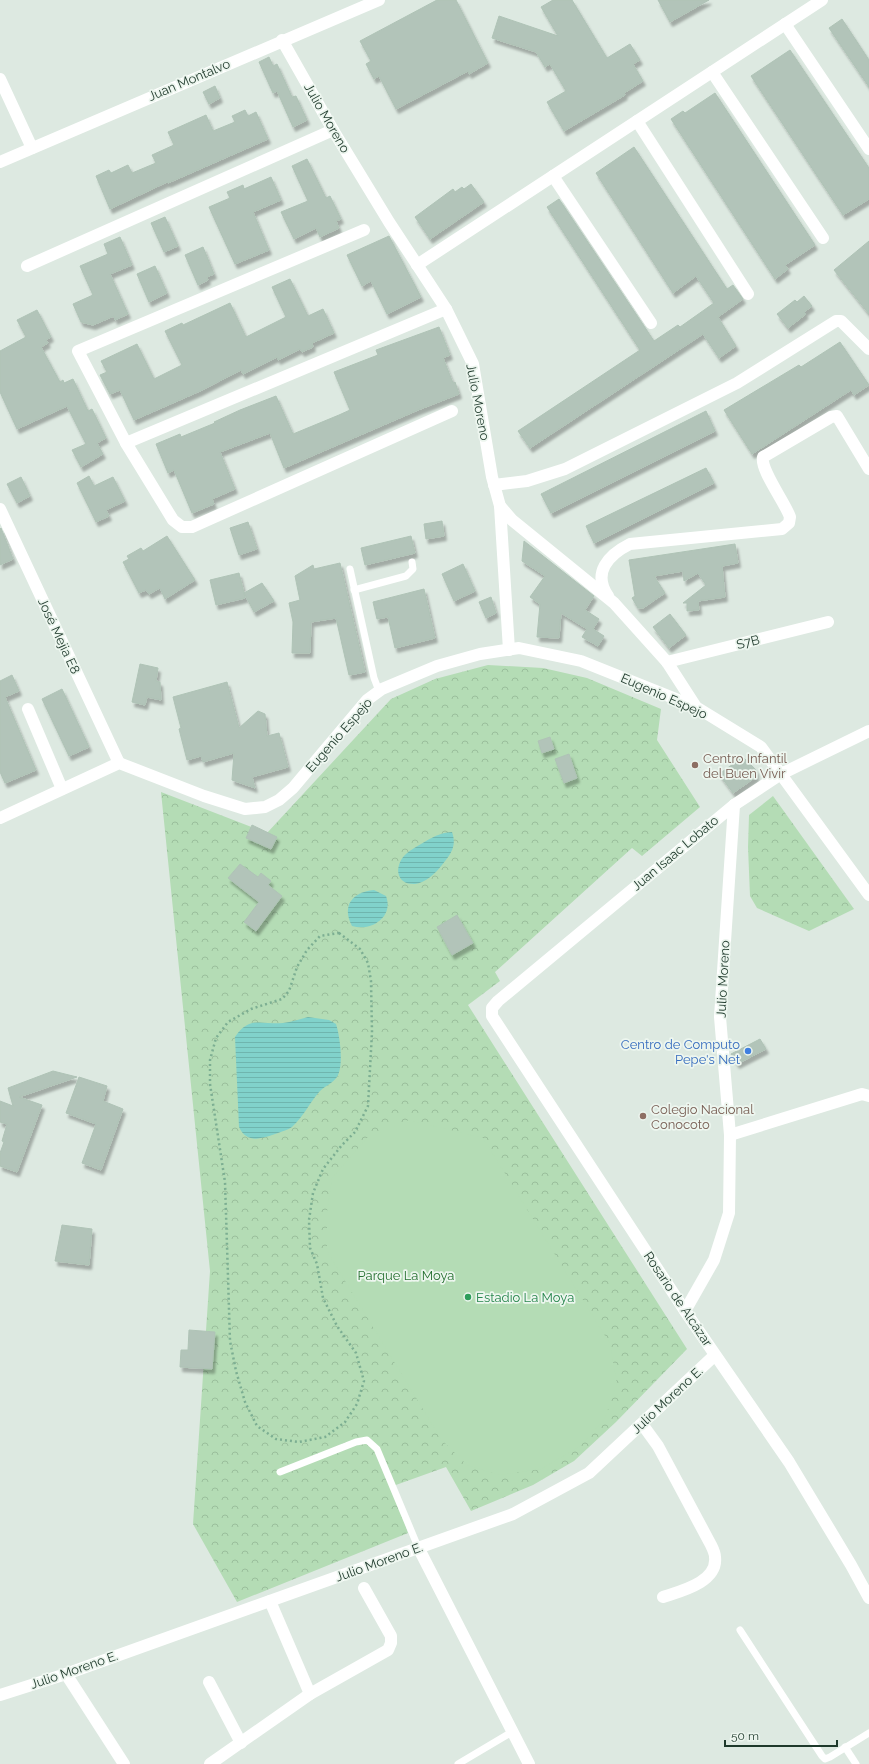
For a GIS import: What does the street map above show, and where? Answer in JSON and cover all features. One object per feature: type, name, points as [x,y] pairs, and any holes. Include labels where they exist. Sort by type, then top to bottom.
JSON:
[{"type":"street","name":"Juan Montalvo","points":[[0,162],[282,40],[379,0]]},
{"type":"street","points":[[417,265],[822,0]]},
{"type":"street","points":[[785,24],[869,149]]},
{"type":"street","name":"Julio Moreno","points":[[282,40],[333,130],[446,309],[473,364],[494,485],[500,506],[512,520],[614,603],[667,662],[696,707]]},
{"type":"street","points":[[712,72],[823,238]]},
{"type":"street","points":[[0,79],[32,148]]},
{"type":"street","points":[[637,121],[748,294]]},
{"type":"street","points":[[27,266],[333,130]]},
{"type":"street","points":[[553,176],[651,323]]},
{"type":"street","points":[[364,230],[78,352],[126,443],[173,520],[182,527],[192,527],[452,411]]},
{"type":"street","points":[[126,443],[446,309]]},
{"type":"street","points":[[494,485],[528,481],[565,469],[737,382],[836,321],[841,321],[869,350]]},
{"type":"street","points":[[614,603],[602,587],[602,568],[620,549],[630,544],[782,529],[786,527],[790,517],[788,509],[762,462],[763,457],[831,417],[837,416],[869,469]]},
{"type":"street","points":[[500,506],[509,650]]},
{"type":"street","name":"José Mejia E8","points":[[0,509],[118,763]]},
{"type":"street","name":"S7B","points":[[667,662],[828,622]]},
{"type":"street","name":"Eugenio Espejo","points":[[118,763],[204,796],[245,809],[265,807],[279,800],[293,788],[363,704],[379,691],[437,666],[480,654],[519,648],[581,661],[696,707],[761,747],[869,895]]},
{"type":"street","points":[[28,709],[62,790]]},
{"type":"street","name":"Juan Isaac Lobato","points":[[498,1001],[734,805],[781,774],[869,731]]},
{"type":"street","points":[[0,818],[118,763]]},
{"type":"street","name":"Julio Moreno","points":[[685,1312],[714,1260],[729,1213],[730,1135],[720,1017],[734,805]]},
{"type":"street","name":"Rosario de Alcázar","points":[[498,1001],[492,1008],[492,1016],[685,1312],[789,1462],[851,1565],[869,1598]]},
{"type":"street","points":[[730,1135],[862,1094],[869,1096]]},
{"type":"street","name":"Julio Moreno E.","points":[[0,1695],[66,1674],[513,1514],[589,1473],[715,1355]]},
{"type":"street","points":[[642,1424],[665,1459],[711,1545],[715,1558],[712,1571],[703,1580],[690,1588],[663,1597]]},
{"type":"street","points":[[418,1547],[529,1764]]},
{"type":"street","points":[[210,1764],[310,1694],[388,1650],[391,1643],[391,1636],[364,1588]]},
{"type":"street","points":[[270,1601],[310,1694]]},
{"type":"street","points":[[66,1674],[124,1764]]},
{"type":"street","points":[[209,1682],[241,1743]]},
{"type":"lane","points":[[354,590],[406,576],[413,569],[412,562]]},
{"type":"lane","points":[[350,569],[374,678],[379,691]]},
{"type":"lane","points":[[280,1472],[356,1442],[366,1440],[377,1449],[418,1547]]},
{"type":"lane","points":[[740,1630],[825,1759],[869,1733]]},
{"type":"lane","points":[[458,1764],[512,1732]]},
{"type":"lane","points":[[845,1747],[856,1764]]},
{"type":"path","points":[[339,933],[360,949],[368,963],[371,981],[372,1032],[369,1086],[368,1106],[355,1132],[323,1169],[313,1193],[309,1220],[310,1248],[317,1264],[323,1298],[337,1326],[356,1353],[364,1381],[357,1404],[345,1422],[326,1437],[299,1442],[276,1439],[257,1426],[245,1402],[236,1371],[230,1341],[224,1182],[210,1084],[210,1060],[216,1038],[228,1022],[251,1010],[282,999],[289,991],[297,967],[307,950],[320,936],[339,933]]},
{"type":"green space","name":"Parque La Moya","points":[[488,665],[543,668],[587,678],[661,709],[657,740],[700,807],[642,856],[632,848],[495,972],[500,981],[468,1005],[687,1349],[616,1422],[574,1461],[533,1485],[471,1511],[446,1467],[393,1486],[408,1533],[237,1602],[193,1524],[210,1271],[161,792],[267,833],[391,699],[435,679]]},
{"type":"green space","points":[[773,796],[854,909],[809,931],[757,908],[750,896],[748,847],[749,815]]},
{"type":"green space","name":"Estadio La Moya","points":[[409,1120],[483,1138],[610,1344],[617,1384],[604,1420],[579,1447],[541,1469],[499,1475],[467,1465],[441,1439],[327,1251],[327,1212],[332,1178],[367,1138]]},
{"type":"water","points":[[452,832],[454,842],[452,850],[440,868],[423,882],[415,884],[403,881],[400,878],[398,869],[402,858],[415,847],[429,839],[443,833]]},
{"type":"water","points":[[374,890],[386,896],[388,904],[384,916],[373,925],[366,927],[352,926],[348,912],[351,901],[360,894]]},
{"type":"water","points":[[308,1017],[329,1020],[336,1024],[340,1043],[341,1059],[337,1077],[320,1091],[296,1123],[290,1128],[267,1137],[256,1139],[246,1136],[242,1133],[239,1127],[235,1037],[241,1030],[251,1023],[283,1023]]},
{"type":"building","points":[[437,0],[456,0],[488,63],[469,74],[468,71],[396,109],[379,76],[374,79],[366,64],[371,61],[360,41]]},
{"type":"building","points":[[553,0],[572,0],[607,58],[630,44],[640,60],[633,64],[643,81],[624,93],[625,95],[564,131],[547,102],[566,91],[550,64],[545,67],[536,52],[492,38],[499,16],[558,36],[541,7]]},
{"type":"building","points":[[658,0],[709,0],[670,22]]},
{"type":"building","points":[[842,19],[869,60],[869,87],[829,28]]},
{"type":"building","points":[[790,50],[869,168],[869,199],[843,215],[751,76]]},
{"type":"building","points":[[269,57],[273,66],[277,64],[292,97],[296,96],[307,120],[293,127],[277,91],[273,93],[259,62]]},
{"type":"building","points":[[215,86],[220,98],[209,104],[203,92]]},
{"type":"building","points":[[715,93],[815,245],[785,265],[788,269],[775,279],[671,119],[683,111],[685,113]]},
{"type":"building","points":[[245,110],[248,116],[256,112],[268,139],[168,183],[167,182],[110,209],[96,176],[109,170],[111,173],[128,165],[132,173],[156,163],[152,155],[174,145],[168,132],[206,115],[213,131],[235,122],[232,116]]},
{"type":"building","points":[[634,147],[727,289],[733,285],[743,299],[718,317],[736,346],[719,358],[703,334],[530,448],[518,431],[640,350],[547,207],[559,199],[654,341],[678,325],[680,327],[714,303],[696,276],[673,293],[596,173]]},
{"type":"building","points":[[307,159],[326,198],[330,196],[341,219],[336,221],[339,228],[320,237],[316,228],[294,239],[281,212],[308,201],[292,166]]},
{"type":"building","points":[[271,177],[281,200],[253,212],[269,250],[235,264],[209,207],[230,198],[227,192],[243,185],[244,189]]},
{"type":"building","points":[[471,184],[484,202],[430,239],[415,217],[453,189],[455,192],[462,187],[464,189]]},
{"type":"building","points":[[165,217],[178,246],[164,252],[151,223]]},
{"type":"building","points":[[389,236],[421,297],[387,314],[371,281],[362,286],[347,255]]},
{"type":"building","points":[[120,237],[132,265],[110,274],[128,314],[115,320],[114,316],[93,325],[81,322],[73,304],[93,295],[80,266],[108,254],[104,244]]},
{"type":"building","points":[[869,241],[869,314],[834,270]]},
{"type":"building","points":[[203,247],[214,274],[207,277],[208,280],[198,285],[185,255]]},
{"type":"building","points":[[155,266],[167,293],[149,302],[137,274]]},
{"type":"building","points":[[290,279],[308,316],[323,309],[334,333],[312,343],[313,347],[302,352],[300,349],[278,360],[277,357],[243,374],[241,370],[200,391],[134,420],[120,390],[110,394],[100,375],[107,372],[101,361],[137,344],[154,379],[182,365],[165,331],[182,323],[183,325],[230,303],[246,337],[286,317],[272,287]]},
{"type":"building","points":[[804,296],[812,306],[804,312],[806,314],[788,328],[777,314],[795,300],[797,302]]},
{"type":"building","points":[[37,310],[51,337],[46,340],[48,343],[41,347],[60,382],[63,380],[64,383],[73,379],[88,411],[92,409],[106,438],[97,443],[103,454],[81,467],[72,450],[86,444],[67,406],[17,429],[0,392],[0,351],[26,337],[17,320]]},
{"type":"building","points":[[439,327],[450,355],[443,358],[453,383],[455,382],[459,394],[418,410],[284,468],[270,433],[220,452],[235,489],[212,499],[214,504],[192,513],[174,470],[168,473],[156,444],[180,434],[181,437],[215,423],[214,422],[240,410],[276,396],[293,434],[339,415],[350,410],[334,372],[378,355],[376,350]]},
{"type":"building","points":[[840,342],[869,385],[854,395],[851,390],[752,454],[724,410],[799,365],[801,367]]},
{"type":"building","points":[[706,411],[715,431],[551,513],[541,494]]},
{"type":"building","points":[[706,468],[714,483],[594,543],[586,526]]},
{"type":"building","points":[[89,476],[94,486],[113,477],[125,501],[106,510],[109,516],[96,522],[77,483]]},
{"type":"building","points":[[21,477],[30,496],[17,503],[7,484]]},
{"type":"building","points":[[442,521],[444,536],[426,539],[424,524]]},
{"type":"building","points":[[248,522],[257,549],[239,555],[230,528]]},
{"type":"building","points":[[1,528],[13,559],[0,565],[0,529]]},
{"type":"building","points":[[167,536],[195,580],[165,599],[160,588],[149,594],[146,590],[139,593],[123,562],[129,559],[127,556],[141,548],[143,551]]},
{"type":"building","points":[[411,536],[415,553],[365,565],[361,548]]},
{"type":"building","points":[[524,541],[594,596],[585,610],[599,619],[593,629],[604,636],[598,646],[582,637],[587,629],[561,613],[559,638],[537,637],[540,604],[530,597],[545,576],[522,561]]},
{"type":"building","points":[[735,544],[738,563],[722,566],[725,597],[698,601],[699,610],[687,611],[687,603],[683,603],[706,585],[698,573],[684,581],[683,571],[654,576],[665,593],[643,608],[638,608],[632,598],[635,596],[629,560]]},
{"type":"building","points":[[340,563],[365,672],[349,675],[336,618],[311,622],[310,653],[292,653],[293,622],[289,603],[300,600],[295,576],[313,565],[314,569]]},
{"type":"building","points":[[463,564],[475,591],[454,601],[442,574]]},
{"type":"building","points":[[239,573],[245,598],[216,605],[210,580]]},
{"type":"building","points":[[262,583],[274,601],[254,612],[244,593]]},
{"type":"building","points":[[424,589],[435,638],[395,648],[388,617],[377,619],[373,602]]},
{"type":"building","points":[[491,597],[496,613],[486,618],[479,602]]},
{"type":"building","points":[[670,614],[686,635],[669,648],[653,627]]},
{"type":"building","points":[[140,664],[158,668],[156,681],[160,682],[161,700],[147,697],[145,705],[132,702]]},
{"type":"building","points":[[12,675],[19,691],[5,697],[36,770],[5,783],[0,772],[0,681]]},
{"type":"building","points":[[227,682],[239,728],[258,711],[265,714],[267,736],[279,733],[288,767],[252,777],[255,788],[232,780],[234,753],[203,762],[201,756],[187,760],[173,697]]},
{"type":"building","points":[[62,689],[89,747],[69,756],[42,699]]},
{"type":"building","points":[[550,737],[554,749],[542,753],[538,741]]},
{"type":"building","points":[[569,754],[577,778],[564,783],[555,759]]},
{"type":"building","points":[[743,757],[756,770],[756,777],[733,793],[719,774]]},
{"type":"building","points":[[252,825],[277,837],[271,849],[246,838]]},
{"type":"building","points":[[240,864],[258,877],[261,873],[271,881],[268,885],[282,896],[256,931],[244,922],[259,902],[228,878]]},
{"type":"building","points":[[457,915],[473,943],[452,955],[437,927]]},
{"type":"building","name":"Centro de Computo Pepe's Net","points":[[760,1039],[766,1049],[737,1064],[731,1054]]},
{"type":"building","points":[[53,1071],[77,1077],[19,1097],[42,1105],[17,1172],[0,1166],[0,1153],[4,1142],[2,1141],[7,1124],[0,1122],[0,1101],[13,1106],[8,1088]]},
{"type":"building","points":[[79,1077],[107,1086],[103,1101],[123,1109],[101,1170],[82,1163],[96,1124],[66,1113]]},
{"type":"building","points":[[62,1225],[92,1229],[89,1265],[55,1261]]},
{"type":"building","points":[[189,1330],[215,1332],[212,1369],[180,1367],[181,1350],[188,1350]]},
{"type":"place","name":"Centro Infantil del Buen Vivir","points":[[695,765]]},
{"type":"place","name":"Centro de Computo Pepe's Net","points":[[748,1051]]},
{"type":"place","name":"Colegio Nacional Conocoto","points":[[643,1116]]},
{"type":"place","name":"Estadio La Moya","points":[[468,1297]]}]
